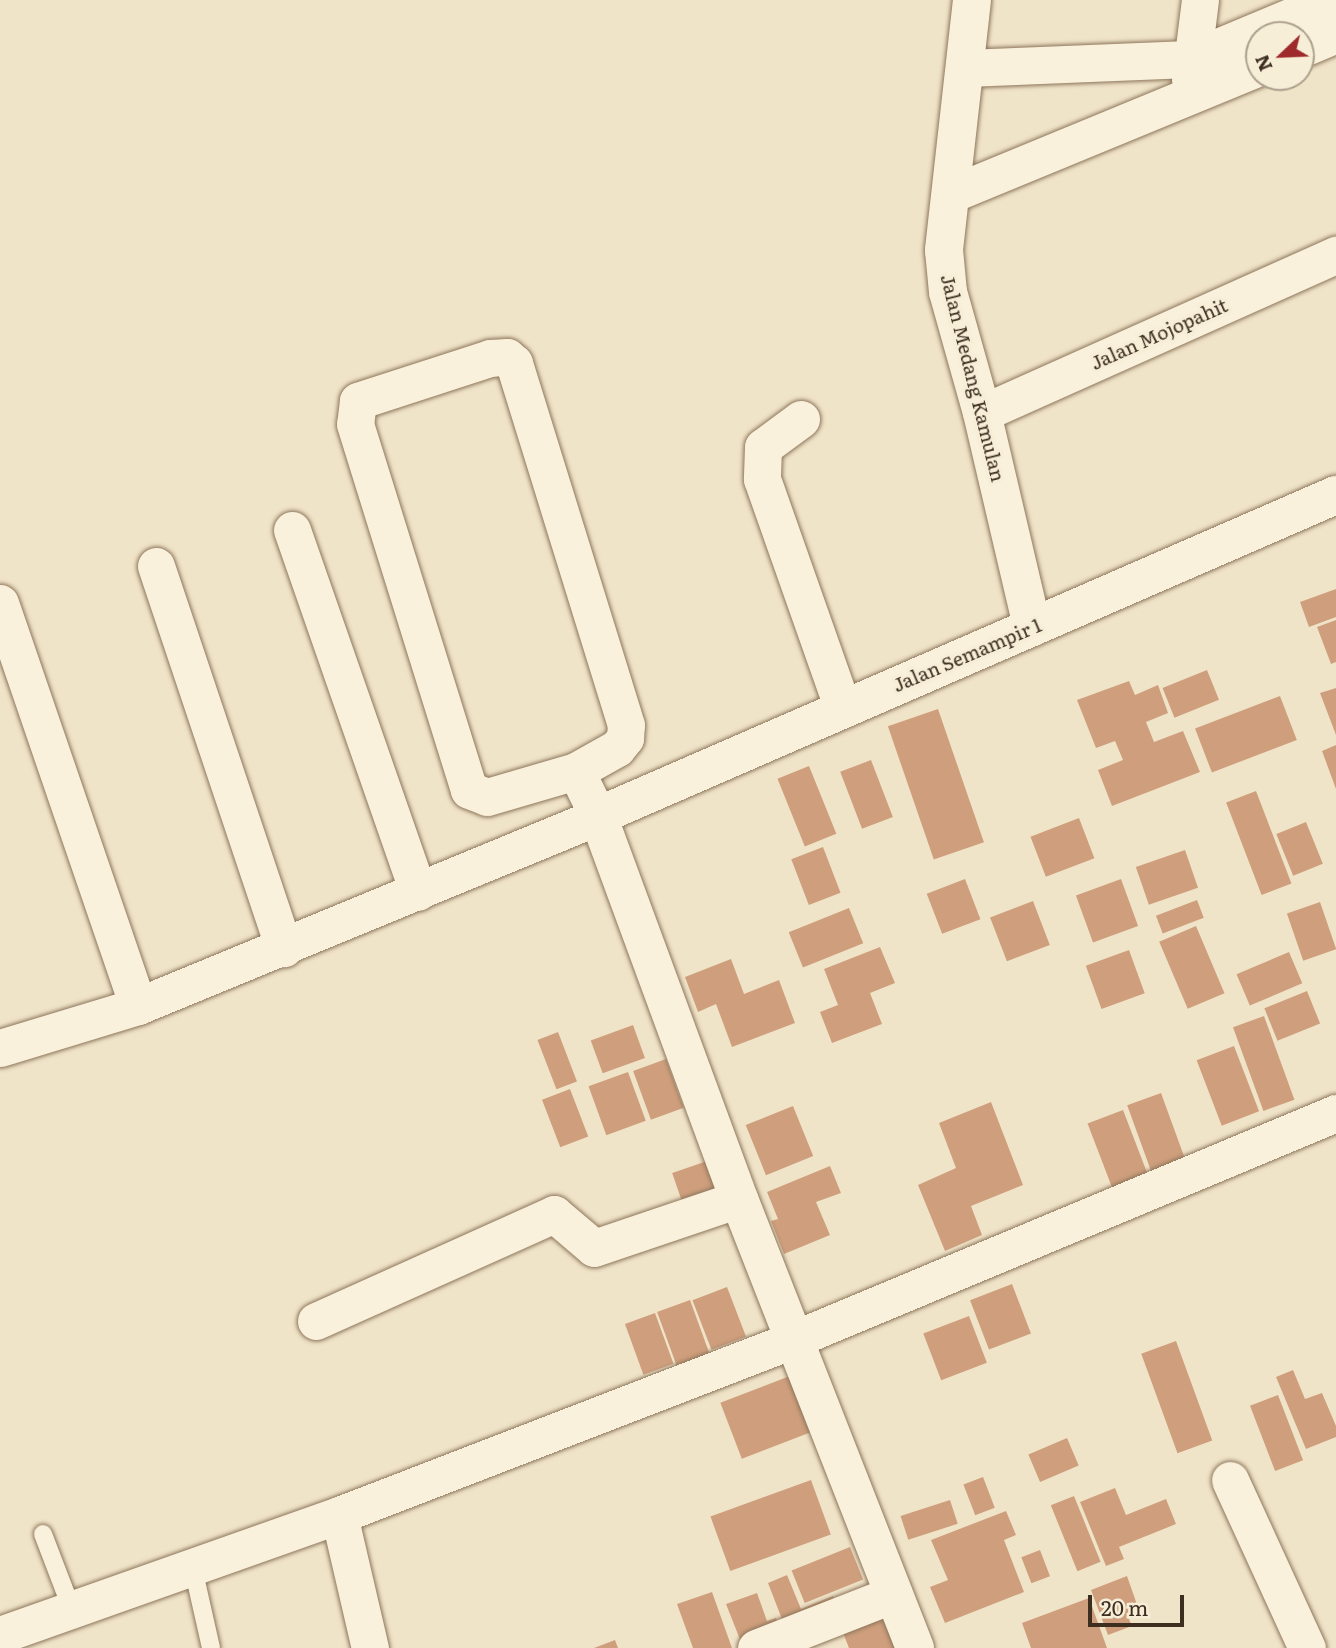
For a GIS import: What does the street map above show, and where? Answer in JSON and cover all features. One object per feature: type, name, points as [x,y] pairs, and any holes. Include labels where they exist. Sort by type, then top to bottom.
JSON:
[{"type":"street","name":"Jalan Medang Kamulan","points":[[972,0],[944,250],[948,292],[982,413],[1032,627]]},
{"type":"street","points":[[1190,97],[1189,59],[1199,0]]},
{"type":"street","points":[[966,68],[1189,59],[1330,0]]},
{"type":"street","points":[[1315,43],[1336,34]]},
{"type":"street","points":[[951,194],[1245,73]]},
{"type":"street","name":"Jalan Mojopahit","points":[[982,413],[1336,255]]},
{"type":"street","points":[[507,357],[514,363],[626,725],[625,738],[617,748],[576,771],[487,797],[469,790],[355,424],[358,401],[489,358],[507,357]]},
{"type":"street","points":[[800,419],[763,447],[762,480],[843,709]]},
{"type":"street","name":"Jalan Semampir 1","points":[[598,816],[1336,495]]},
{"type":"street","points":[[292,530],[418,892]]},
{"type":"street","points":[[156,566],[284,948]]},
{"type":"street","points":[[0,603],[138,1006]]},
{"type":"street","points":[[576,771],[598,816],[739,1199],[797,1338],[915,1648]]},
{"type":"street","points":[[0,1048],[138,1006],[284,948],[598,816]]},
{"type":"street","points":[[0,1634],[339,1515],[797,1338],[1336,1113]]},
{"type":"street","points":[[316,1321],[554,1214],[594,1248],[739,1199]]},
{"type":"street","points":[[1230,1480],[1307,1648]]},
{"type":"street","points":[[339,1515],[370,1648]]},
{"type":"street","points":[[756,1648],[894,1594]]},
{"type":"lane","points":[[43,1534],[72,1610]]},
{"type":"lane","points":[[194,1568],[211,1648]]},
{"type":"building","points":[[1336,589],[1336,617],[1309,627],[1300,602]]},
{"type":"building","points":[[1336,620],[1336,662],[1331,664],[1317,627]]},
{"type":"building","points":[[1207,670],[1219,700],[1174,718],[1162,688]]},
{"type":"building","points":[[1129,681],[1135,695],[1158,685],[1168,713],[1146,722],[1154,742],[1183,731],[1200,772],[1112,806],[1098,770],[1123,760],[1115,741],[1096,748],[1077,700]]},
{"type":"building","points":[[1336,688],[1336,735],[1320,693]]},
{"type":"building","points":[[1280,696],[1297,740],[1212,772],[1195,729]]},
{"type":"building","points":[[938,709],[984,842],[934,860],[888,726]]},
{"type":"building","points":[[1336,745],[1336,789],[1322,751]]},
{"type":"building","points":[[871,760],[893,817],[862,829],[840,772]]},
{"type":"building","points":[[809,766],[836,834],[805,846],[777,779]]},
{"type":"building","points":[[1256,791],[1291,883],[1262,895],[1226,802]]},
{"type":"building","points":[[1079,818],[1094,858],[1046,877],[1030,837]]},
{"type":"building","points":[[1306,822],[1323,864],[1293,876],[1276,834]]},
{"type":"building","points":[[823,847],[841,893],[809,905],[791,859]]},
{"type":"building","points":[[1185,850],[1198,888],[1149,905],[1136,867]]},
{"type":"building","points":[[965,879],[980,919],[942,934],[927,894]]},
{"type":"building","points":[[1121,879],[1138,926],[1093,942],[1076,895]]},
{"type":"building","points":[[1197,900],[1204,918],[1163,934],[1156,916]]},
{"type":"building","points":[[1033,901],[1050,945],[1007,961],[990,917]]},
{"type":"building","points":[[1320,902],[1336,949],[1303,961],[1287,913]]},
{"type":"building","points":[[849,908],[863,943],[803,968],[789,932]]},
{"type":"building","points":[[1196,926],[1225,993],[1188,1009],[1159,942]]},
{"type":"building","points":[[880,947],[895,983],[870,993],[882,1024],[832,1043],[820,1012],[838,1005],[824,969]]},
{"type":"building","points":[[1129,950],[1145,993],[1102,1009],[1086,966]]},
{"type":"building","points":[[1289,952],[1302,983],[1250,1006],[1237,974]]},
{"type":"building","points":[[731,959],[744,994],[779,980],[795,1023],[732,1047],[716,1004],[698,1012],[685,977]]},
{"type":"building","points":[[1307,991],[1320,1023],[1277,1041],[1264,1008]]},
{"type":"building","points":[[1264,1016],[1294,1100],[1263,1111],[1233,1027]]},
{"type":"building","points":[[633,1025],[645,1058],[603,1073],[591,1040]]},
{"type":"building","points":[[558,1032],[577,1081],[556,1089],[537,1040]]},
{"type":"building","points":[[1234,1046],[1259,1111],[1222,1126],[1197,1060]]},
{"type":"building","points":[[666,1059],[684,1108],[651,1120],[633,1071]]},
{"type":"building","points":[[628,1072],[646,1121],[606,1135],[589,1086]]},
{"type":"building","points":[[570,1089],[588,1137],[560,1147],[542,1100]]},
{"type":"building","points":[[1161,1093],[1187,1165],[1154,1178],[1127,1105]]},
{"type":"building","points":[[991,1102],[1023,1185],[971,1206],[982,1235],[945,1251],[918,1185],[956,1168],[939,1123]]},
{"type":"building","points":[[793,1106],[813,1156],[766,1175],[746,1125]]},
{"type":"building","points":[[1123,1110],[1150,1181],[1115,1195],[1088,1124]]},
{"type":"building","points":[[710,1160],[721,1192],[683,1205],[672,1173]]},
{"type":"building","points":[[830,1166],[841,1193],[816,1202],[830,1235],[784,1254],[771,1221],[778,1219],[767,1192]]},
{"type":"building","points":[[1012,1284],[1031,1333],[989,1350],[970,1300]]},
{"type":"building","points":[[727,1287],[746,1336],[711,1350],[692,1300]]},
{"type":"building","points":[[690,1300],[710,1355],[677,1366],[657,1312]]},
{"type":"building","points":[[655,1313],[673,1364],[643,1375],[625,1324]]},
{"type":"building","points":[[969,1316],[987,1363],[941,1380],[923,1334]]},
{"type":"building","points":[[1176,1341],[1212,1441],[1177,1453],[1141,1354]]},
{"type":"building","points":[[1293,1370],[1305,1399],[1322,1393],[1336,1426],[1336,1437],[1306,1449],[1276,1377]]},
{"type":"building","points":[[795,1374],[817,1430],[742,1459],[720,1403]]},
{"type":"building","points":[[1278,1395],[1303,1460],[1275,1471],[1250,1406]]},
{"type":"building","points":[[1067,1438],[1079,1466],[1040,1482],[1028,1454]]},
{"type":"building","points":[[983,1477],[995,1508],[975,1515],[963,1485]]},
{"type":"building","points":[[811,1480],[831,1535],[730,1571],[710,1517]]},
{"type":"building","points":[[1115,1488],[1126,1515],[1166,1499],[1176,1524],[1119,1547],[1124,1559],[1106,1566],[1080,1502]]},
{"type":"building","points":[[1074,1496],[1101,1562],[1077,1571],[1051,1505]]},
{"type":"building","points":[[950,1500],[958,1524],[908,1540],[901,1516]]},
{"type":"building","points":[[1006,1511],[1016,1535],[1004,1540],[1024,1592],[945,1623],[930,1587],[948,1580],[931,1540]]},
{"type":"building","points":[[850,1547],[863,1579],[805,1603],[792,1571]]},
{"type":"building","points":[[1040,1550],[1050,1576],[1031,1583],[1021,1557]]},
{"type":"building","points":[[787,1575],[801,1609],[833,1596],[839,1611],[787,1632],[768,1583]]},
{"type":"building","points":[[1127,1576],[1140,1613],[1128,1617],[1132,1626],[1108,1635],[1091,1590]]},
{"type":"building","points":[[712,1592],[732,1648],[693,1648],[677,1604]]},
{"type":"building","points":[[757,1593],[767,1621],[776,1618],[781,1633],[743,1647],[726,1604]]},
{"type":"building","points":[[1089,1598],[1107,1648],[1031,1648],[1022,1623]]},
{"type":"building","points":[[881,1603],[899,1648],[849,1648],[838,1620]]},
{"type":"building","points":[[615,1640],[618,1648],[594,1648]]}]
